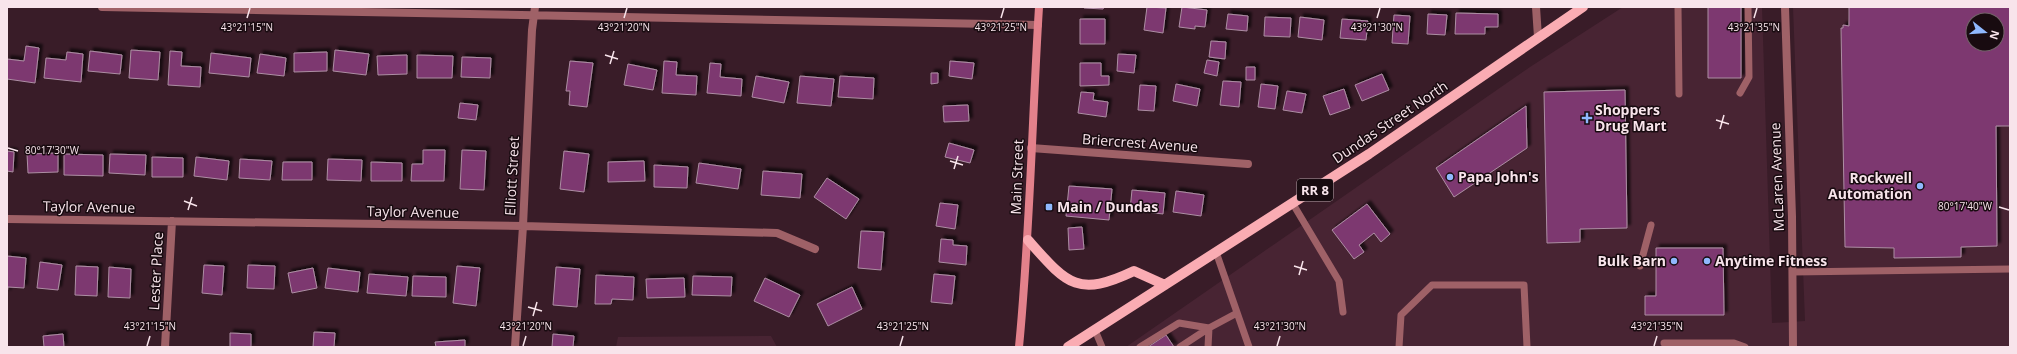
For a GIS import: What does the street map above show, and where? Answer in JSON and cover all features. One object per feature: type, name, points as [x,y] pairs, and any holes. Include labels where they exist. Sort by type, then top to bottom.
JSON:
[{"type":"main road","name":"Main Street","points":[[1019,347],[1028,240],[1038,7]]},
{"type":"main road","name":"Dundas Street North","points":[[1068,347],[1376,150],[1583,7]]},
{"type":"main road","points":[[1028,240],[1056,272],[1071,282],[1086,285],[1099,284],[1113,281],[1134,271],[1165,285]]},
{"type":"street","points":[[102,7],[534,11],[1038,25]]},
{"type":"street","points":[[1536,7],[1538,37]]},
{"type":"street","name":"McLaren Avenue","points":[[1785,7],[1793,272],[1793,347]]},
{"type":"street","name":"Elliott Street","points":[[514,347],[523,226],[534,11]]},
{"type":"street","name":"Briercrest Avenue","points":[[1031,148],[1248,164]]},
{"type":"street","name":"Taylor Avenue","points":[[7,219],[523,226],[776,233],[814,249]]},
{"type":"street","name":"Lester Place","points":[[165,347],[172,221]]},
{"type":"lane","points":[[1678,7],[1680,94]]},
{"type":"lane","points":[[1740,94],[1749,77],[1748,7]]},
{"type":"lane","points":[[1293,204],[1339,281],[1343,312]]},
{"type":"lane","points":[[1640,266],[1651,225]]},
{"type":"lane","points":[[1216,252],[1249,347]]},
{"type":"lane","points":[[1793,272],[2010,269]]},
{"type":"lane","points":[[1399,347],[1401,315],[1432,285],[1470,285],[1524,286],[1527,347]]},
{"type":"lane","points":[[1180,347],[1209,328],[1237,313]]},
{"type":"lane","points":[[1140,347],[1179,322],[1209,328]]},
{"type":"lane","points":[[1208,347],[1209,328]]},
{"type":"lane","points":[[1094,330],[1102,347]]},
{"type":"lane","points":[[1664,343],[1734,345],[1745,347]]},
{"type":"shaded area","points":[[1623,7],[1762,7],[1772,323],[1805,321],[1793,7],[2010,7],[2010,347],[1126,347],[1530,67]]},
{"type":"shaded area","points":[[771,336],[777,347],[616,347],[618,337]]},
{"type":"building","points":[[1084,7],[1104,7],[1103,9]]},
{"type":"building","points":[[1147,7],[1166,8],[1163,33],[1144,30]]},
{"type":"building","points":[[1182,7],[1207,10],[1205,27],[1195,26],[1195,29],[1179,27]]},
{"type":"building","points":[[1708,7],[1741,7],[1741,78],[1708,78]]},
{"type":"building","name":"Rockwell Automation","points":[[1849,7],[2010,7],[2010,126],[1996,126],[1997,246],[1961,247],[1961,257],[1894,258],[1894,248],[1845,247],[1841,28],[1843,28],[1843,25],[1849,26]]},
{"type":"building","points":[[1456,13],[1498,14],[1498,27],[1485,27],[1485,34],[1455,34]]},
{"type":"building","points":[[1228,14],[1248,16],[1247,31],[1226,29]]},
{"type":"building","points":[[1428,14],[1447,15],[1445,35],[1427,34]]},
{"type":"building","points":[[1394,15],[1410,16],[1408,44],[1392,43]]},
{"type":"building","points":[[1265,17],[1291,18],[1290,37],[1264,36]]},
{"type":"building","points":[[1300,17],[1324,20],[1322,40],[1298,37]]},
{"type":"building","points":[[1080,19],[1105,19],[1105,44],[1080,44]]},
{"type":"building","points":[[1342,19],[1368,21],[1366,40],[1340,38]]},
{"type":"building","points":[[1211,41],[1226,42],[1225,59],[1209,57]]},
{"type":"building","points":[[26,46],[39,48],[35,83],[7,79],[7,59],[24,61]]},
{"type":"building","points":[[131,50],[160,52],[158,80],[129,78]]},
{"type":"building","points":[[335,50],[369,54],[366,75],[333,71]]},
{"type":"building","points":[[90,51],[122,55],[120,74],[88,71]]},
{"type":"building","points":[[170,51],[182,52],[181,66],[201,67],[200,87],[168,85]]},
{"type":"building","points":[[67,52],[83,54],[81,82],[44,78],[46,58],[66,60]]},
{"type":"building","points":[[327,52],[327,71],[294,72],[294,53]]},
{"type":"building","points":[[211,53],[251,58],[249,77],[209,73]]},
{"type":"building","points":[[260,54],[286,58],[284,76],[257,73]]},
{"type":"building","points":[[1118,54],[1136,55],[1134,73],[1117,71]]},
{"type":"building","points":[[407,55],[407,74],[378,75],[377,56]]},
{"type":"building","points":[[417,55],[453,56],[452,78],[417,78]]},
{"type":"building","points":[[462,57],[491,58],[490,78],[461,77]]},
{"type":"building","points":[[1207,60],[1219,62],[1217,76],[1204,73]]},
{"type":"building","points":[[570,61],[593,63],[587,107],[569,105],[570,91],[566,91]]},
{"type":"building","points":[[664,61],[677,62],[676,75],[697,76],[696,95],[662,93]]},
{"type":"building","points":[[950,61],[974,63],[972,79],[949,76]]},
{"type":"building","points":[[710,63],[721,64],[720,77],[742,79],[741,96],[707,93]]},
{"type":"building","points":[[1080,63],[1101,63],[1101,76],[1109,76],[1109,85],[1080,86]]},
{"type":"building","points":[[628,64],[657,70],[653,90],[624,85]]},
{"type":"building","points":[[1246,67],[1255,67],[1255,80],[1246,80]]},
{"type":"building","points":[[931,73],[938,73],[938,83],[931,84]]},
{"type":"building","points":[[1382,74],[1389,90],[1362,101],[1355,85]]},
{"type":"building","points":[[756,76],[789,82],[784,103],[752,97]]},
{"type":"building","points":[[800,76],[834,79],[831,106],[797,103]]},
{"type":"building","points":[[840,76],[874,78],[873,99],[838,97]]},
{"type":"building","points":[[1223,81],[1241,82],[1239,107],[1220,105]]},
{"type":"building","points":[[1176,84],[1200,89],[1197,106],[1173,101]]},
{"type":"building","points":[[1261,84],[1278,86],[1275,109],[1258,107]]},
{"type":"building","points":[[1140,85],[1156,86],[1154,111],[1138,110]]},
{"type":"building","points":[[1344,89],[1350,108],[1330,115],[1323,96]]},
{"type":"building","points":[[1625,90],[1627,228],[1580,229],[1580,242],[1547,243],[1544,92]]},
{"type":"building","points":[[1287,91],[1306,94],[1302,113],[1283,110]]},
{"type":"building","points":[[1081,92],[1094,93],[1093,100],[1108,102],[1106,117],[1078,113]]},
{"type":"building","points":[[460,103],[478,105],[476,120],[458,118]]},
{"type":"building","points":[[968,105],[969,121],[944,122],[943,106]]},
{"type":"building","points":[[1526,106],[1527,148],[1454,197],[1436,168]]},
{"type":"building","points":[[949,143],[974,150],[970,163],[945,157]]},
{"type":"building","points":[[423,150],[445,150],[444,181],[411,181],[412,164],[423,164]]},
{"type":"building","points":[[462,150],[486,151],[484,190],[460,189]]},
{"type":"building","points":[[7,151],[14,152],[13,172],[7,171]]},
{"type":"building","points":[[564,151],[589,154],[584,192],[560,189]]},
{"type":"building","points":[[58,153],[58,172],[28,173],[27,154]]},
{"type":"building","points":[[64,154],[103,155],[103,176],[64,175]]},
{"type":"building","points":[[110,154],[146,155],[145,175],[109,173]]},
{"type":"building","points":[[152,157],[183,158],[183,177],[152,177]]},
{"type":"building","points":[[196,157],[229,161],[227,180],[194,176]]},
{"type":"building","points":[[240,159],[272,161],[270,180],[239,178]]},
{"type":"building","points":[[328,159],[362,160],[361,181],[327,180]]},
{"type":"building","points":[[644,161],[645,181],[608,182],[608,162]]},
{"type":"building","points":[[283,162],[312,162],[312,180],[282,180]]},
{"type":"building","points":[[371,162],[402,163],[402,181],[371,181]]},
{"type":"building","points":[[699,163],[741,169],[738,189],[696,183]]},
{"type":"building","points":[[654,165],[688,167],[687,188],[654,187]]},
{"type":"building","points":[[763,171],[802,174],[800,198],[761,195]]},
{"type":"building","points":[[827,178],[859,199],[846,219],[814,197]]},
{"type":"building","points":[[1069,186],[1112,189],[1109,220],[1066,216]]},
{"type":"building","points":[[1132,190],[1165,193],[1163,214],[1130,210]]},
{"type":"building","points":[[1176,191],[1204,195],[1201,216],[1173,212]]},
{"type":"building","points":[[940,203],[958,205],[955,229],[936,226]]},
{"type":"building","points":[[1367,204],[1390,234],[1381,242],[1374,233],[1359,245],[1364,252],[1354,259],[1332,230]]},
{"type":"building","points":[[1082,227],[1084,249],[1069,250],[1068,228]]},
{"type":"building","points":[[861,231],[884,232],[881,270],[858,268]]},
{"type":"building","points":[[941,239],[953,240],[953,245],[967,246],[966,265],[939,262]]},
{"type":"building","points":[[1656,248],[1723,248],[1724,315],[1645,315],[1645,296],[1656,296]]},
{"type":"building","points":[[7,256],[26,258],[24,288],[8,287],[7,294]]},
{"type":"building","points":[[40,262],[62,265],[58,290],[37,288]]},
{"type":"building","points":[[204,265],[224,266],[222,295],[202,293]]},
{"type":"building","points":[[248,265],[275,266],[274,289],[247,288]]},
{"type":"building","points":[[76,266],[98,267],[97,296],[75,295]]},
{"type":"building","points":[[457,266],[480,268],[476,306],[453,303]]},
{"type":"building","points":[[109,267],[131,269],[130,298],[108,297]]},
{"type":"building","points":[[556,267],[580,269],[577,307],[553,305]]},
{"type":"building","points":[[313,268],[317,288],[292,293],[288,273]]},
{"type":"building","points":[[328,268],[360,272],[358,292],[325,288]]},
{"type":"building","points":[[369,274],[408,277],[406,296],[367,293]]},
{"type":"building","points":[[934,274],[955,276],[952,304],[931,302]]},
{"type":"building","points":[[596,275],[634,277],[633,300],[612,299],[611,304],[595,304]]},
{"type":"building","points":[[413,276],[446,277],[446,297],[412,296]]},
{"type":"building","points":[[693,276],[732,277],[731,296],[692,295]]},
{"type":"building","points":[[684,278],[685,297],[647,298],[646,279]]},
{"type":"building","points":[[765,278],[800,295],[789,317],[754,301]]},
{"type":"building","points":[[852,287],[862,309],[828,326],[817,304]]},
{"type":"building","points":[[314,332],[335,333],[334,347],[313,347]]},
{"type":"building","points":[[230,333],[251,334],[251,347],[230,347]]},
{"type":"building","points":[[63,334],[64,347],[44,347],[43,336]]},
{"type":"building","points":[[553,334],[574,336],[573,347],[552,347]]},
{"type":"building","points":[[1166,335],[1174,347],[1148,347]]},
{"type":"building","points":[[465,340],[465,347],[436,347],[435,342]]},
{"type":"place","name":"Shoppers Drug Mart","points":[[1587,118]]},
{"type":"place","name":"Papa John's","points":[[1450,177]]},
{"type":"place","name":"Rockwell Automation","points":[[1920,186]]},
{"type":"place","name":"Main / Dundas","points":[[1049,207]]},
{"type":"place","name":"Bulk Barn","points":[[1674,261]]},
{"type":"place","name":"Anytime Fitness","points":[[1707,261]]}]
